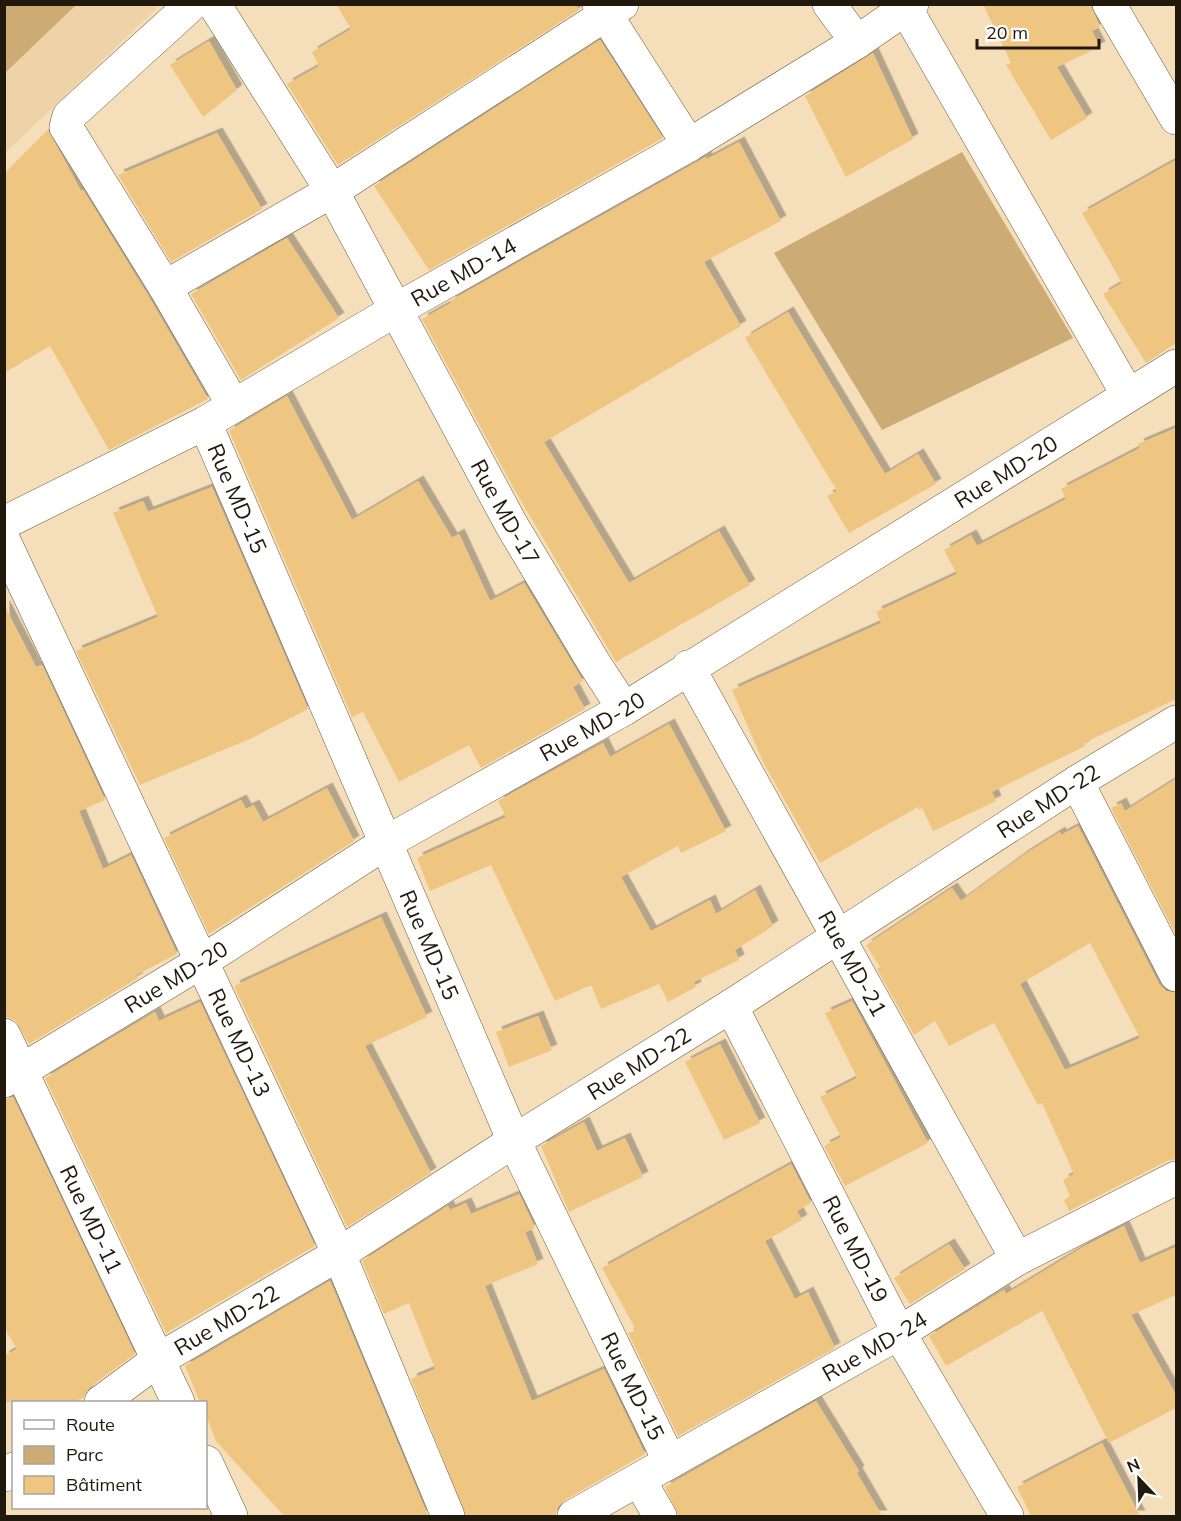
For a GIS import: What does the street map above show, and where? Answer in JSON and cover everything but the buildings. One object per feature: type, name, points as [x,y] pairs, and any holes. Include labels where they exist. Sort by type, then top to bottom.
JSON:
[{"type":"street","points":[[192,4],[69,116],[66,127],[165,287],[234,406]]},
{"type":"street","name":"Rue MD-17","points":[[214,4],[332,191],[394,311],[511,524],[594,663],[624,708]]},
{"type":"street","points":[[829,4],[857,42]]},
{"type":"street","points":[[1109,4],[1176,118]]},
{"type":"street","points":[[909,7],[1128,395]]},
{"type":"street","name":"Rue MD-14","points":[[4,523],[205,423],[394,311],[689,145],[857,42],[909,7]]},
{"type":"street","points":[[165,287],[332,191],[609,8],[689,145]]},
{"type":"street","name":"Rue MD-20","points":[[13,1076],[201,962],[387,842],[624,708],[1176,366]]},
{"type":"street","name":"Rue MD-15","points":[[205,423],[387,842],[513,1141],[669,1462]]},
{"type":"street","name":"Rue MD-13","points":[[4,541],[339,1254],[448,1516]]},
{"type":"street","name":"Rue MD-21","points":[[688,667],[1017,1259]]},
{"type":"street","name":"Rue MD-22","points":[[103,1401],[158,1360],[339,1254],[513,1141],[731,1006],[1077,782],[1176,722]]},
{"type":"street","points":[[1077,782],[1176,975]]},
{"type":"street","name":"Rue MD-19","points":[[731,1006],[899,1333],[1007,1516]]},
{"type":"street","name":"Rue MD-11","points":[[4,1035],[13,1076],[178,1401]]},
{"type":"street","name":"Rue MD-24","points":[[574,1516],[899,1333],[1017,1259],[1176,1178]]},
{"type":"street","points":[[207,1464],[231,1516]]},
{"type":"street","points":[[639,1480],[660,1516]]},
{"type":"shaded area","points":[[5,5],[160,5],[5,153]]},
{"type":"green space","points":[[5,4],[76,4],[76,5],[5,73]]},
{"type":"green space","points":[[962,152],[1073,338],[882,430],[774,253]]}]
